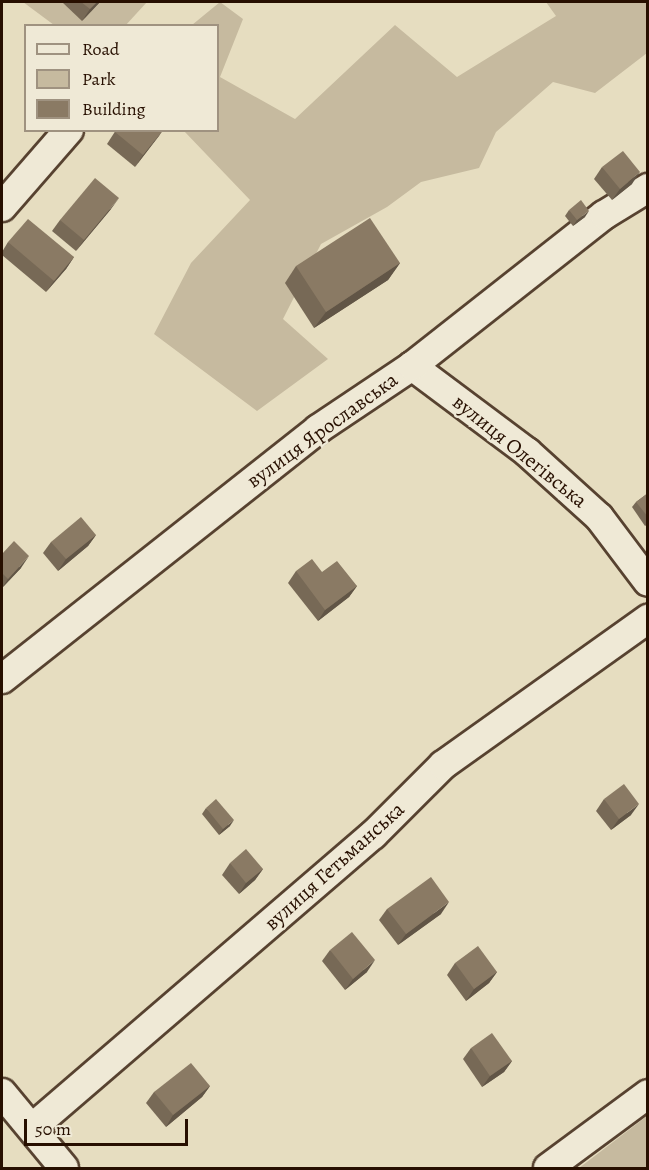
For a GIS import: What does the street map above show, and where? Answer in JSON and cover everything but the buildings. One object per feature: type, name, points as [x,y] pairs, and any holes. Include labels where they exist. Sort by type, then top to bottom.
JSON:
[{"type":"street","points":[[2,207],[67,132]]},
{"type":"street","name":"вулиця Ярославська","points":[[2,679],[318,429],[412,366],[604,214],[648,189]]},
{"type":"street","name":"вулиця Олегівська","points":[[412,366],[527,452],[600,517],[645,577]]},
{"type":"street","name":"вулиця Гетьманська","points":[[32,1128],[373,835],[443,765],[648,619]]},
{"type":"street","points":[[2,1093],[64,1168]]},
{"type":"street","points":[[548,1168],[648,1094]]},
{"type":"green space","points":[[23,2],[147,2],[127,24],[53,24]]},
{"type":"green space","points":[[220,2],[243,19],[220,77],[295,119],[395,25],[457,77],[556,16],[546,2],[647,2],[647,53],[595,93],[553,82],[496,132],[479,168],[421,182],[387,207],[321,244],[283,319],[328,359],[257,411],[154,334],[191,263],[250,200],[185,132],[219,132],[219,24],[193,24]]},
{"type":"green space","points":[[647,1116],[647,1168],[579,1168]]}]
